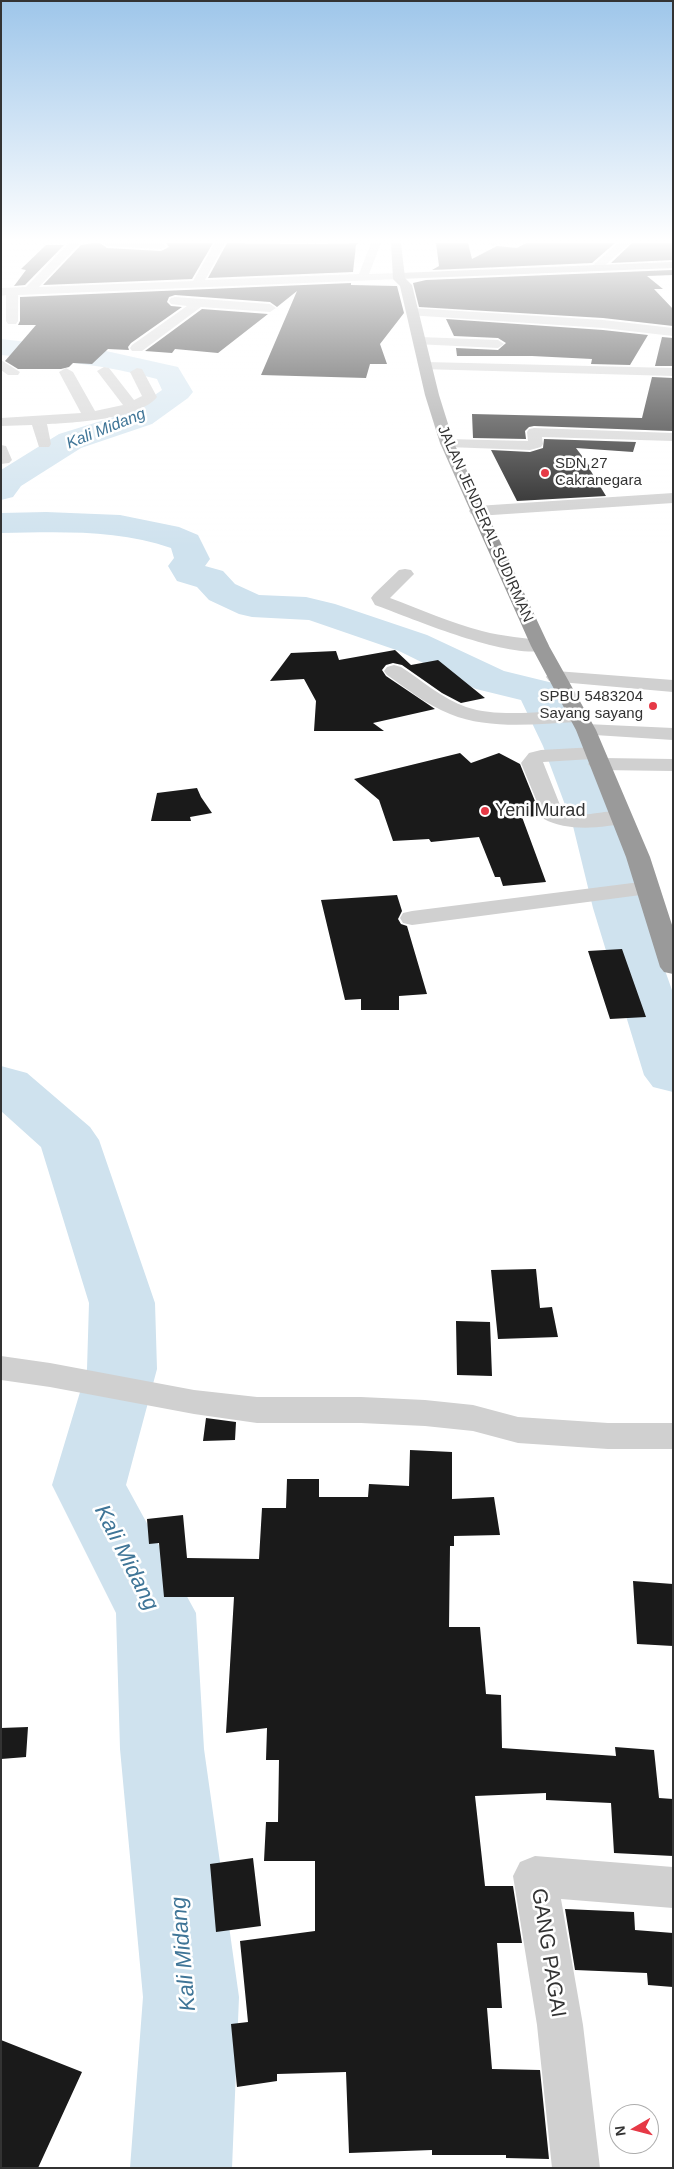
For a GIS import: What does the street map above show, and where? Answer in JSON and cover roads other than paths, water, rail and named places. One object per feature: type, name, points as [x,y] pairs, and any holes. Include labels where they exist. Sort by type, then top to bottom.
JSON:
[{"type":"highway","name":"JALAN JENDERAL SUDIRMAN","points":[[421,344],[434,404],[448,443],[477,511],[556,677],[590,757],[612,817],[638,857],[673,967]]},
{"type":"street","points":[[138,348],[143,344]]},
{"type":"street","points":[[426,366],[673,372]]},
{"type":"street","points":[[104,371],[131,406]]},
{"type":"street","points":[[66,372],[90,416]]},
{"type":"street","points":[[1,422],[90,416],[118,412],[150,396],[137,372]]},
{"type":"street","points":[[448,443],[530,446],[536,444],[534,417]]},
{"type":"street","points":[[38,420],[44,444]]},
{"type":"street","points":[[534,432],[673,437]]},
{"type":"street","points":[[477,511],[673,498]]},
{"type":"street","points":[[405,574],[380,598],[381,601],[475,635],[511,643],[540,646]]},
{"type":"street","points":[[394,671],[457,710],[492,716],[534,717],[673,734]]},
{"type":"street","points":[[556,677],[673,686]]},
{"type":"street","points":[[612,817],[565,820],[552,814],[532,763],[536,758],[548,755],[673,765]]},
{"type":"street","points":[[412,918],[648,888]]},
{"type":"street","points":[[1,1368],[50,1375],[194,1402],[257,1410],[361,1410],[425,1413],[473,1418],[518,1430],[608,1436],[673,1436]]},
{"type":"street","name":"GANG PAGAI","points":[[576,2168],[560,2025],[535,1876],[673,1888]]},
{"type":"waterway","name":"Kali Midang","points":[[1,347],[86,356],[148,367],[168,373],[178,392],[141,418],[70,441],[9,479],[1,490]]},
{"type":"waterway","points":[[1,523],[71,522],[144,529],[166,535],[186,542],[192,559],[186,566],[190,573],[210,579],[222,592],[252,606],[306,608],[322,612],[413,643],[490,680],[538,692],[565,746],[596,826],[618,908],[673,1075]]},
{"type":"waterway","name":"Kali Midang","points":[[1,1083],[7,1085],[69,1140],[122,1303],[122,1369],[89,1485],[156,1613],[162,1749],[191,1997],[181,2168]]},
{"type":"place","name":"SDN 27 Cakranegara","points":[[545,473]]},
{"type":"place","name":"SPBU 5483204 Sayang sayang","points":[[653,706]]},
{"type":"place","name":"Yeni Murad","points":[[485,811]]}]
